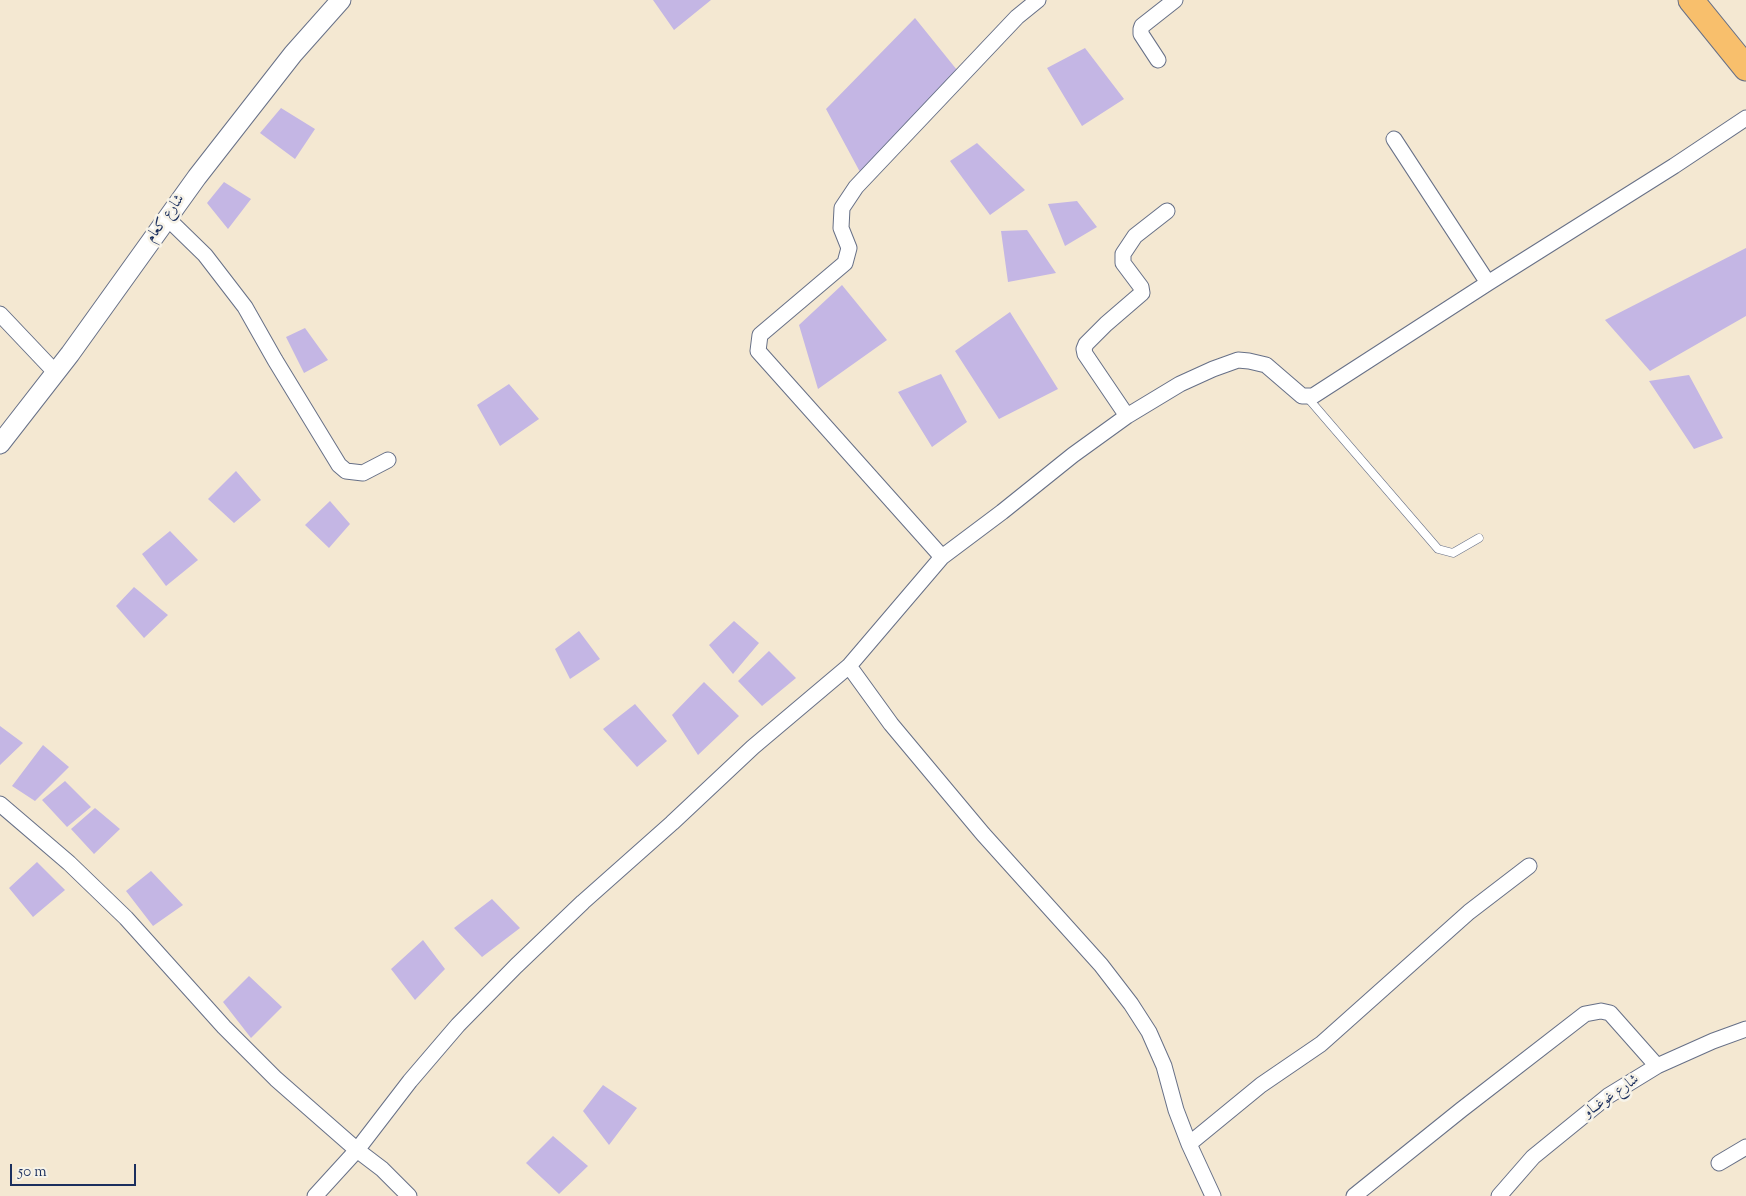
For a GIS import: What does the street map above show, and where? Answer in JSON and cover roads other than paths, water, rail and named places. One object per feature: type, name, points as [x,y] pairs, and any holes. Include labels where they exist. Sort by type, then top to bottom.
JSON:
[{"type":"main road","points":[[1691,0],[1746,68]]},
{"type":"street","name":"شارع كعام","points":[[0,444],[55,372],[197,176],[293,54],[341,0]]},
{"type":"street","points":[[942,556],[758,351],[760,335],[845,263],[849,248],[841,228],[842,208],[856,187],[1017,17],[1038,0]]},
{"type":"street","points":[[1158,60],[1141,34],[1141,29],[1142,26],[1175,0]]},
{"type":"street","points":[[315,1196],[357,1150],[410,1081],[458,1025],[516,966],[583,902],[672,823],[753,747],[849,666],[942,556],[1002,512],[1073,455],[1127,416],[1180,384],[1212,369],[1238,360],[1250,360],[1266,365],[1302,396],[1307,397],[1318,393],[1746,118]]},
{"type":"street","points":[[1394,139],[1488,283]]},
{"type":"street","points":[[1127,416],[1085,354],[1084,349],[1086,344],[1106,324],[1142,293],[1141,287],[1122,263],[1123,254],[1135,236],[1167,211]]},
{"type":"street","points":[[166,218],[205,255],[245,307],[339,465],[346,471],[363,474],[388,460]]},
{"type":"street","points":[[0,314],[55,372]]},
{"type":"street","points":[[849,666],[891,724],[983,834],[1101,965],[1131,1004],[1149,1032],[1164,1066],[1176,1110],[1213,1196]]},
{"type":"street","points":[[0,804],[83,877],[126,918],[276,1079],[357,1150],[382,1169],[409,1196]]},
{"type":"street","points":[[1189,1144],[1261,1085],[1320,1044],[1469,912],[1529,866]]},
{"type":"street","points":[[1354,1196],[1585,1014],[1601,1011],[1610,1013],[1657,1066]]},
{"type":"street","name":"شارع غوغــاو","points":[[1499,1196],[1533,1157],[1608,1096],[1657,1066],[1713,1041],[1746,1029]]},
{"type":"street","points":[[1719,1162],[1746,1147]]},
{"type":"lane","points":[[1307,397],[1438,549],[1453,554],[1479,538]]}]
